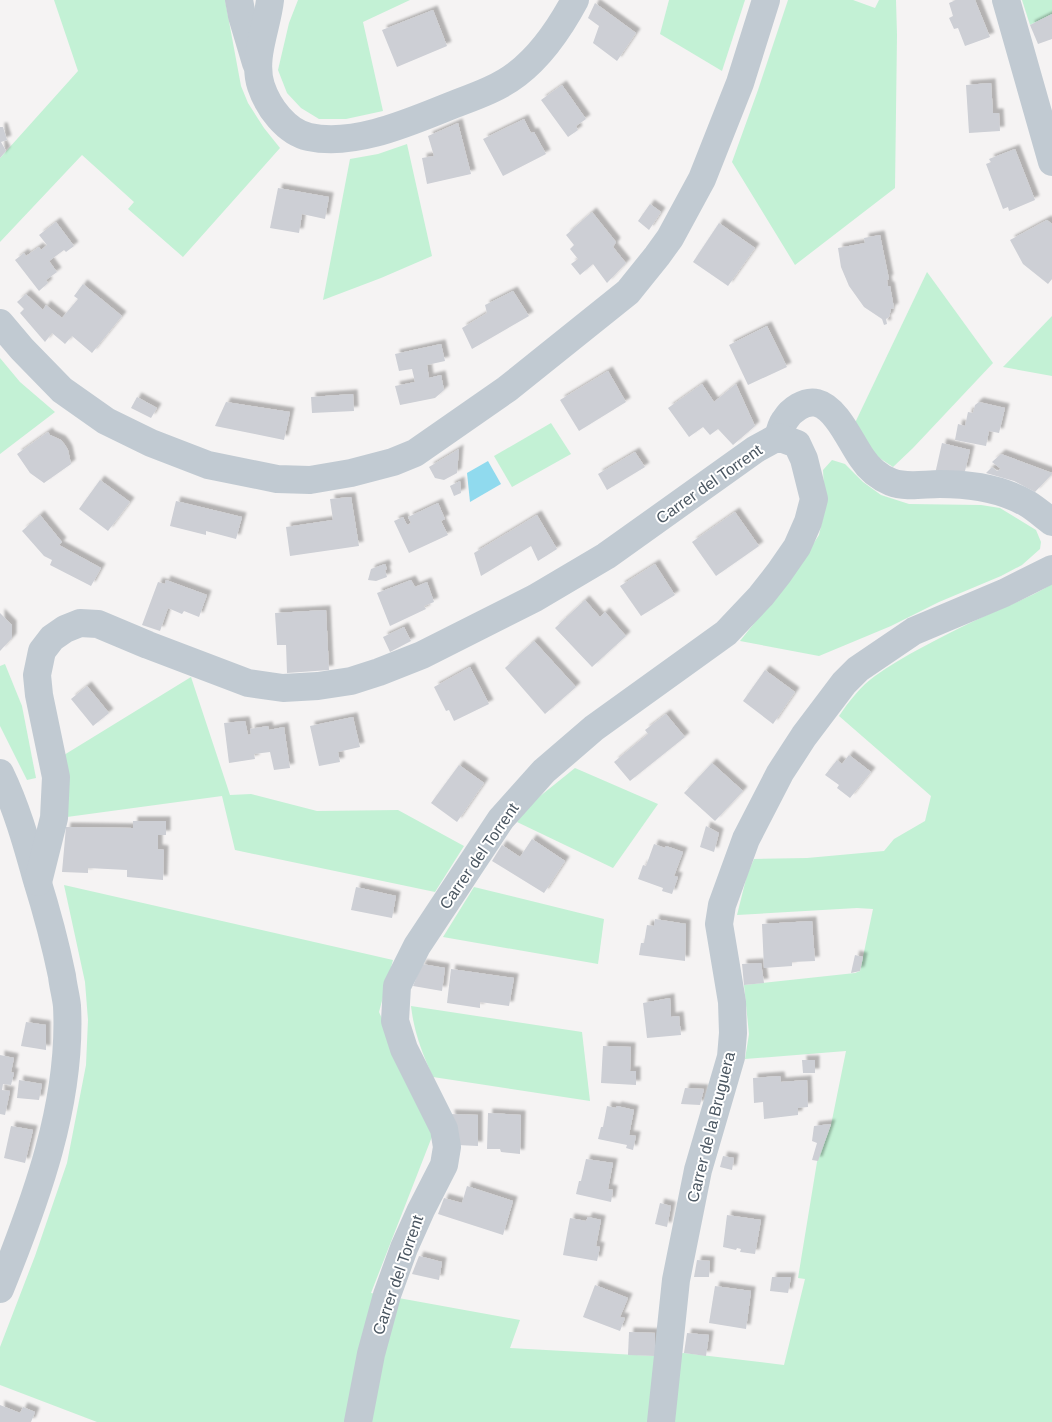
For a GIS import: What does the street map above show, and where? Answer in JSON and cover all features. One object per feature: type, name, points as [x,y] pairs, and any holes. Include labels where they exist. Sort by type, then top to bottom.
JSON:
[{"type":"street","points":[[239,0],[258,67],[260,86],[268,102],[291,129],[308,137],[335,138],[357,137],[406,124],[488,90],[516,75],[540,53],[565,19],[575,0]]},
{"type":"street","points":[[258,67],[270,0]]},
{"type":"street","points":[[0,323],[22,349],[62,390],[106,421],[151,443],[208,465],[277,479],[310,480],[350,473],[393,462],[415,452],[507,389],[628,292],[658,256],[702,179],[740,83],[766,0]]},
{"type":"street","points":[[1006,0],[1052,162]]},
{"type":"street","points":[[778,437],[784,420],[800,405],[816,403],[825,407],[837,420],[862,459],[873,472],[892,482],[909,485],[964,484],[996,490],[1028,504],[1052,522]]},
{"type":"street","name":"Carrer del Torrent","points":[[38,882],[54,818],[56,777],[39,695],[37,675],[42,651],[52,638],[65,629],[80,623],[98,624],[157,649],[248,683],[283,688],[318,686],[351,681],[422,655],[535,598],[606,556],[756,449],[778,437],[797,444],[804,458],[814,500],[808,522],[797,547],[779,573],[761,596],[726,632],[594,728],[544,771],[523,793],[502,819],[417,946],[397,986],[394,1021],[404,1049],[444,1129],[447,1147],[444,1165],[407,1240],[388,1296],[371,1354],[358,1422]]},
{"type":"street","name":"Carrer de la Bruguera","points":[[661,1422],[678,1271],[698,1170],[731,1058],[733,1033],[732,1002],[719,924],[722,905],[746,838],[780,773],[804,736],[844,683],[858,669],[914,632],[1004,593],[1052,569]]},
{"type":"street","points":[[0,773],[19,819],[38,882],[57,949],[67,1004],[63,1077],[49,1147],[22,1232],[0,1289]]},
{"type":"green space","points":[[54,0],[225,0],[241,86],[248,103],[280,148],[183,257],[128,209],[134,202],[82,155],[0,242],[0,158],[78,71]]},
{"type":"green space","points":[[298,0],[410,0],[363,22],[383,111],[346,119],[319,119],[301,108],[287,93],[278,70],[289,23]]},
{"type":"green space","points":[[669,0],[745,0],[722,71],[660,34]]},
{"type":"green space","points":[[788,0],[853,0],[875,8],[879,0],[896,0],[897,35],[895,188],[795,265],[732,162]]},
{"type":"green space","points":[[1022,0],[1052,0],[1052,14],[1030,25]]},
{"type":"green space","points":[[407,144],[432,256],[323,300],[350,159],[378,154]]},
{"type":"green space","points":[[927,272],[993,363],[893,467],[875,455],[854,425]]},
{"type":"green space","points":[[1052,316],[1052,376],[1003,367]]},
{"type":"green space","points":[[0,358],[20,382],[55,412],[0,454]]},
{"type":"green space","points":[[551,423],[571,454],[512,487],[494,456]]},
{"type":"green space","points":[[832,460],[845,464],[863,482],[881,495],[909,504],[981,505],[1000,508],[1036,530],[1041,542],[1040,549],[1022,565],[1001,576],[939,602],[891,626],[819,656],[740,641],[793,575],[819,535],[825,508],[823,470]]},
{"type":"green space","points":[[1052,584],[1052,1422],[97,1422],[0,1385],[0,1347],[35,1256],[67,1163],[86,1065],[88,1020],[85,982],[64,885],[393,960],[379,1012],[433,1134],[371,1293],[520,1320],[510,1348],[654,1356],[684,1353],[784,1365],[805,1279],[798,1278],[817,1162],[831,1125],[846,1051],[745,1059],[749,1034],[744,985],[860,971],[873,909],[857,908],[737,915],[747,875],[754,859],[807,858],[884,851],[894,839],[925,821],[931,796],[839,716],[865,684],[898,661],[982,617],[1022,600]]},
{"type":"green space","points":[[5,664],[22,706],[36,778],[27,780],[0,726],[0,666]]},
{"type":"green space","points":[[191,677],[230,795],[251,794],[317,811],[398,810],[464,846],[435,892],[235,850],[222,796],[67,817],[64,755]]},
{"type":"green space","points":[[575,768],[658,804],[613,868],[517,822],[529,805]]},
{"type":"green space","points":[[474,887],[604,919],[598,964],[443,937]]},
{"type":"green space","points":[[411,1006],[582,1032],[590,1101],[433,1077],[419,1042]]},
{"type":"water","points":[[488,461],[501,484],[470,502],[467,473]]},
{"type":"building","points":[[956,0],[975,0],[990,37],[965,46],[958,28],[954,29],[949,18],[953,16],[949,3]]},
{"type":"building","points":[[595,3],[636,33],[617,61],[593,43],[599,26],[588,18]]},
{"type":"building","points":[[433,10],[447,46],[397,67],[382,30]]},
{"type":"building","points":[[1052,14],[1052,39],[1038,44],[1030,25]]},
{"type":"building","points":[[991,83],[993,113],[999,113],[1000,131],[969,133],[966,85]]},
{"type":"building","points":[[562,85],[586,119],[576,126],[578,130],[568,137],[541,100]]},
{"type":"building","points":[[524,119],[531,133],[534,132],[546,154],[503,176],[483,139]]},
{"type":"building","points":[[458,123],[471,174],[427,184],[422,158],[434,156],[428,136]]},
{"type":"building","points":[[0,127],[3,127],[7,140],[1,142],[6,151],[0,158]]},
{"type":"building","points":[[1015,149],[1035,200],[1009,211],[1008,207],[1003,209],[986,164],[991,162],[989,159]]},
{"type":"building","points":[[278,188],[329,197],[325,219],[302,214],[299,233],[270,228]]},
{"type":"building","points":[[650,204],[661,212],[649,230],[638,221]]},
{"type":"building","points":[[592,212],[616,242],[613,247],[626,263],[607,283],[593,264],[580,275],[571,264],[578,259],[570,249],[574,245],[566,235]]},
{"type":"building","points":[[1047,220],[1052,224],[1052,279],[1048,284],[1023,264],[1010,240]]},
{"type":"building","points":[[56,222],[74,246],[66,252],[64,250],[49,261],[57,272],[46,280],[48,283],[39,291],[15,260],[24,253],[26,256],[39,247],[41,250],[47,245],[39,235]]},
{"type":"building","points":[[719,223],[755,248],[728,286],[693,262]]},
{"type":"building","points":[[880,235],[889,279],[887,280],[888,286],[890,286],[894,308],[891,309],[889,317],[886,319],[887,324],[884,325],[882,319],[864,307],[849,286],[841,267],[838,248],[865,243],[864,238]]},
{"type":"building","points":[[83,284],[122,316],[92,353],[72,336],[65,344],[52,333],[45,342],[20,313],[24,309],[17,302],[26,294],[43,310],[46,305],[62,318],[78,299],[74,296]]},
{"type":"building","points":[[513,291],[529,316],[472,349],[462,328],[487,313],[485,305]]},
{"type":"building","points":[[767,326],[787,367],[748,385],[729,345]]},
{"type":"building","points":[[441,344],[445,361],[427,365],[429,378],[441,375],[444,390],[435,398],[400,405],[395,386],[415,382],[412,369],[399,371],[395,354]]},
{"type":"building","points":[[608,371],[626,402],[579,431],[560,400]]},
{"type":"building","points":[[702,384],[714,402],[736,384],[755,426],[733,445],[718,429],[710,435],[703,427],[689,437],[668,408]]},
{"type":"building","points":[[353,394],[354,411],[312,413],[311,397]]},
{"type":"building","points":[[137,397],[157,408],[151,418],[131,408]]},
{"type":"building","points":[[226,402],[290,412],[284,440],[215,426]]},
{"type":"building","points":[[979,402],[1005,408],[999,433],[989,431],[986,446],[955,440],[958,424],[965,426],[968,412],[973,413],[975,405]]},
{"type":"building","points":[[48,432],[50,435],[61,440],[65,445],[71,464],[44,483],[30,473],[17,454]]},
{"type":"building","points":[[942,443],[970,450],[965,471],[935,474]]},
{"type":"building","points":[[459,449],[457,473],[444,480],[435,478],[429,467]]},
{"type":"building","points":[[635,452],[645,467],[607,490],[598,474]]},
{"type":"building","points":[[1001,454],[1052,474],[1035,492],[1014,481],[986,473],[992,467],[997,471],[1001,469],[992,462]]},
{"type":"building","points":[[100,480],[130,502],[108,531],[79,509]]},
{"type":"building","points":[[460,481],[461,493],[454,496],[450,486]]},
{"type":"building","points":[[351,497],[359,546],[290,556],[286,527],[333,520],[330,499]]},
{"type":"building","points":[[176,501],[242,517],[236,539],[206,531],[206,535],[170,526]]},
{"type":"building","points":[[438,503],[445,519],[441,521],[448,535],[409,553],[394,521],[403,517],[407,525],[411,523],[408,517]]},
{"type":"building","points":[[735,512],[759,546],[716,576],[692,542]]},
{"type":"building","points":[[40,515],[62,542],[59,545],[101,568],[91,586],[50,565],[52,560],[44,556],[22,531]]},
{"type":"building","points":[[537,515],[557,549],[538,561],[531,546],[481,576],[474,553]]},
{"type":"building","points":[[385,564],[387,577],[376,581],[368,580],[371,569]]},
{"type":"building","points":[[655,564],[675,595],[641,616],[620,586]]},
{"type":"building","points":[[166,580],[207,595],[199,617],[184,611],[182,614],[168,608],[160,631],[142,625],[158,582],[165,584]]},
{"type":"building","points":[[411,580],[415,587],[427,582],[434,602],[424,606],[426,609],[390,626],[377,593]]},
{"type":"building","points":[[585,600],[600,617],[605,612],[626,636],[592,667],[555,628]]},
{"type":"building","points":[[326,610],[329,670],[287,673],[286,645],[277,645],[275,613]]},
{"type":"building","points":[[0,613],[12,625],[12,638],[0,651]]},
{"type":"building","points":[[404,627],[411,641],[390,652],[383,637]]},
{"type":"building","points":[[534,641],[576,687],[545,714],[505,668]]},
{"type":"building","points":[[470,667],[489,704],[454,721],[449,710],[446,711],[434,687]]},
{"type":"building","points":[[765,670],[795,692],[773,724],[743,701]]},
{"type":"building","points":[[87,686],[109,713],[93,726],[71,699]]},
{"type":"building","points":[[666,714],[685,737],[630,781],[614,762],[648,734],[645,730]]},
{"type":"building","points":[[353,717],[360,747],[338,752],[340,762],[319,766],[310,726]]},
{"type":"building","points":[[245,721],[248,735],[251,734],[250,729],[268,726],[269,730],[284,727],[290,768],[274,770],[270,752],[254,754],[255,759],[229,763],[224,723]]},
{"type":"building","points":[[849,755],[871,772],[850,798],[837,788],[839,785],[825,775],[837,760],[842,764]]},
{"type":"building","points":[[712,763],[743,791],[715,821],[684,793]]},
{"type":"building","points":[[459,765],[484,783],[457,822],[431,803]]},
{"type":"building","points":[[133,821],[166,821],[166,835],[158,835],[158,849],[164,850],[163,880],[127,877],[127,870],[88,868],[88,873],[62,872],[66,827],[133,828]]},
{"type":"building","points":[[706,826],[719,833],[714,852],[700,847]]},
{"type":"building","points":[[532,839],[565,861],[544,893],[492,861],[502,845],[520,857]]},
{"type":"building","points":[[654,844],[683,852],[674,876],[678,877],[672,894],[662,891],[663,888],[638,879],[643,865],[646,866]]},
{"type":"building","points":[[356,887],[396,896],[392,918],[351,910]]},
{"type":"building","points":[[655,919],[686,924],[685,961],[639,955],[641,943],[644,943],[647,925],[654,926]]},
{"type":"building","points":[[812,921],[815,961],[792,962],[792,966],[764,968],[762,924]]},
{"type":"building","points":[[855,955],[863,957],[860,971],[851,973]]},
{"type":"building","points":[[761,963],[764,983],[744,985],[742,964]]},
{"type":"building","points":[[422,964],[445,968],[442,991],[413,986]]},
{"type":"building","points":[[451,969],[514,978],[509,1006],[480,1002],[480,1008],[447,1003]]},
{"type":"building","points":[[670,998],[671,1017],[679,1016],[681,1035],[647,1038],[643,1003]]},
{"type":"building","points":[[26,1022],[46,1025],[46,1050],[21,1046]]},
{"type":"building","points":[[603,1046],[631,1047],[630,1071],[636,1071],[636,1085],[601,1083]]},
{"type":"building","points":[[0,1055],[14,1058],[11,1072],[14,1073],[11,1085],[3,1084],[2,1090],[10,1091],[5,1115],[0,1114]]},
{"type":"building","points":[[802,1060],[815,1060],[815,1073],[803,1073]]},
{"type":"building","points":[[780,1076],[781,1082],[807,1080],[808,1107],[798,1108],[798,1115],[764,1119],[763,1102],[754,1103],[753,1078]]},
{"type":"building","points":[[19,1080],[42,1084],[39,1100],[17,1098]]},
{"type":"building","points":[[685,1088],[704,1089],[700,1105],[681,1104]]},
{"type":"building","points":[[607,1106],[634,1110],[629,1135],[636,1136],[633,1150],[626,1148],[627,1145],[598,1139],[601,1127],[603,1127]]},
{"type":"building","points":[[488,1113],[521,1115],[520,1154],[501,1152],[500,1149],[487,1149]]},
{"type":"building","points":[[450,1114],[478,1115],[478,1146],[457,1145]]},
{"type":"building","points":[[831,1124],[818,1161],[812,1160],[817,1143],[812,1141],[814,1126]]},
{"type":"building","points":[[11,1126],[33,1130],[25,1163],[4,1158]]},
{"type":"building","points":[[723,1156],[734,1158],[732,1170],[720,1167]]},
{"type":"building","points":[[586,1159],[613,1163],[608,1189],[613,1190],[611,1202],[576,1194]]},
{"type":"building","points":[[467,1186],[513,1201],[503,1235],[438,1214],[444,1198],[462,1203]]},
{"type":"building","points":[[660,1203],[671,1206],[667,1227],[655,1224]]},
{"type":"building","points":[[727,1215],[761,1220],[755,1254],[740,1252],[741,1249],[737,1248],[736,1250],[723,1247]]},
{"type":"building","points":[[588,1217],[601,1220],[596,1246],[600,1247],[597,1261],[563,1255],[570,1218],[586,1221]]},
{"type":"building","points":[[419,1256],[442,1262],[439,1280],[412,1274]]},
{"type":"building","points":[[697,1260],[710,1261],[709,1277],[694,1277]]},
{"type":"building","points":[[772,1277],[791,1277],[788,1293],[770,1291]]},
{"type":"building","points":[[595,1285],[628,1298],[620,1317],[625,1318],[620,1331],[583,1317]]},
{"type":"building","points":[[715,1286],[751,1291],[746,1329],[709,1323]]},
{"type":"building","points":[[629,1332],[655,1333],[655,1356],[628,1355]]},
{"type":"building","points":[[687,1333],[709,1335],[706,1356],[684,1353]]},
{"type":"building","points":[[0,1405],[20,1413],[23,1407],[35,1412],[31,1422],[0,1422]]}]
